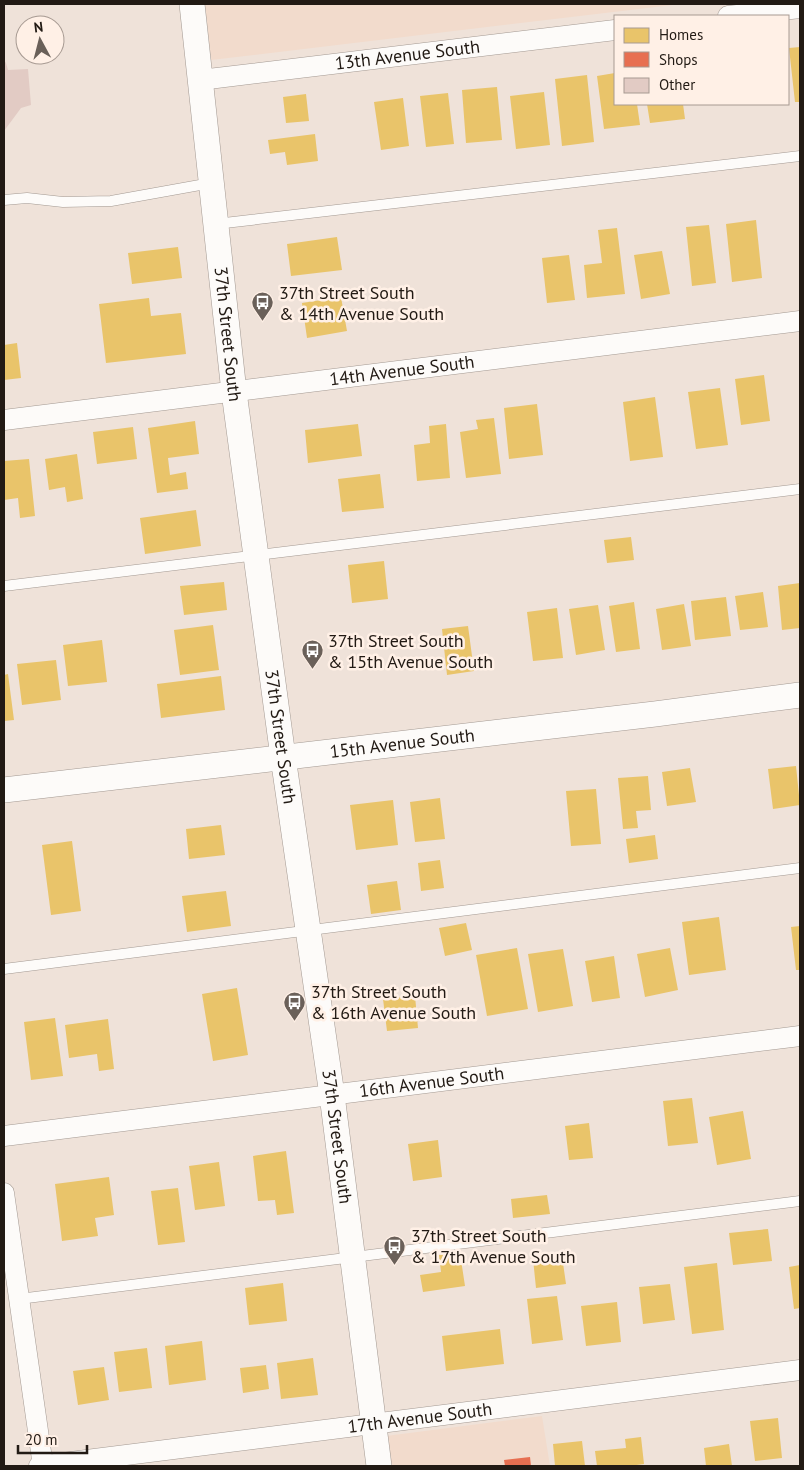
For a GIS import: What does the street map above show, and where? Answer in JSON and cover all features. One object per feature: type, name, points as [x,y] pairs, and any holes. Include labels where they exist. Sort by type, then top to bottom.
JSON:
[{"type":"street","name":"37th Street South","points":[[192,4],[234,392],[283,757],[332,1095],[379,1466]]},
{"type":"street","points":[[737,15],[800,8]]},
{"type":"street","name":"13th Avenue South","points":[[200,80],[614,30]]},
{"type":"street","name":"14th Avenue South","points":[[4,420],[800,321]]},
{"type":"street","name":"15th Avenue South","points":[[4,790],[656,714],[800,695]]},
{"type":"street","name":"16th Avenue South","points":[[4,1136],[800,1036]]},
{"type":"street","points":[[4,1193],[43,1466]]},
{"type":"street","name":"17th Avenue South","points":[[39,1466],[800,1370]]},
{"type":"lane","points":[[216,224],[800,156]]},
{"type":"lane","points":[[4,200],[27,198],[64,202],[111,201],[212,183]]},
{"type":"lane","points":[[4,586],[800,489]]},
{"type":"lane","points":[[4,969],[800,868]]},
{"type":"lane","points":[[19,1299],[800,1201]]},
{"type":"shaded area","points":[[205,4],[681,4],[211,60]]},
{"type":"shaded area","points":[[542,1416],[550,1466],[391,1466],[386,1436]]},
{"type":"building: Homes","points":[[800,47],[800,102],[795,102],[789,48]]},
{"type":"building: Homes","points":[[614,73],[614,105],[637,105],[640,125],[604,129],[597,76]]},
{"type":"building: Homes","points":[[587,75],[594,142],[562,146],[555,79]]},
{"type":"building: Homes","points":[[497,87],[502,140],[466,143],[462,90]]},
{"type":"building: Homes","points":[[544,92],[550,145],[516,149],[510,96]]},
{"type":"building: Homes","points":[[448,93],[454,144],[426,147],[420,96]]},
{"type":"building: Homes","points":[[306,94],[309,121],[286,123],[283,97]]},
{"type":"building: Homes","points":[[403,98],[409,146],[381,150],[374,102]]},
{"type":"building: Homes","points":[[647,105],[683,105],[685,119],[650,123]]},
{"type":"building: Homes","points":[[315,134],[318,161],[287,165],[285,152],[270,154],[268,140]]},
{"type":"building: Homes","points":[[756,220],[762,278],[732,282],[726,224]]},
{"type":"building: Homes","points":[[709,225],[716,283],[692,286],[686,227]]},
{"type":"building: Homes","points":[[617,228],[625,294],[587,298],[584,265],[602,263],[598,230]]},
{"type":"building: Homes","points":[[337,237],[342,270],[291,276],[287,244]]},
{"type":"building: Homes","points":[[178,247],[182,278],[132,284],[128,253]]},
{"type":"building: Homes","points":[[662,251],[670,294],[641,299],[634,255]]},
{"type":"building: Homes","points":[[569,255],[575,300],[547,303],[542,258]]},
{"type":"building: Homes","points":[[341,297],[347,331],[307,338],[302,303]]},
{"type":"building: Homes","points":[[149,298],[151,316],[181,313],[186,354],[106,363],[99,304]]},
{"type":"building: Homes","points":[[17,343],[21,378],[4,380],[4,345]]},
{"type":"building: Homes","points":[[764,375],[770,421],[741,425],[735,379]]},
{"type":"building: Homes","points":[[720,388],[728,445],[696,449],[688,392]]},
{"type":"building: Homes","points":[[655,397],[663,457],[630,461],[623,402]]},
{"type":"building: Homes","points":[[537,404],[543,455],[509,459],[504,408]]},
{"type":"building: Homes","points":[[494,418],[501,474],[466,478],[460,432],[478,429],[476,420]]},
{"type":"building: Homes","points":[[195,421],[199,454],[168,458],[170,475],[186,472],[188,489],[157,493],[148,428]]},
{"type":"building: Homes","points":[[358,424],[362,456],[308,463],[305,430]]},
{"type":"building: Homes","points":[[446,424],[450,478],[417,481],[414,445],[430,443],[429,426]]},
{"type":"building: Homes","points":[[133,427],[137,459],[97,464],[93,432]]},
{"type":"building: Homes","points":[[77,454],[83,499],[67,502],[65,487],[49,490],[45,459]]},
{"type":"building: Homes","points":[[29,459],[35,516],[20,518],[18,498],[4,500],[4,461]]},
{"type":"building: Homes","points":[[380,474],[384,508],[342,512],[338,479]]},
{"type":"building: Homes","points":[[196,510],[201,546],[145,554],[140,518]]},
{"type":"building: Homes","points":[[631,537],[634,560],[607,563],[604,540]]},
{"type":"building: Homes","points":[[384,561],[388,599],[352,603],[348,565]]},
{"type":"building: Homes","points":[[224,582],[227,610],[184,615],[180,586]]},
{"type":"building: Homes","points":[[800,583],[800,628],[782,630],[778,586]]},
{"type":"building: Homes","points":[[763,592],[768,627],[740,630],[735,596]]},
{"type":"building: Homes","points":[[726,597],[731,636],[695,640],[691,601]]},
{"type":"building: Homes","points":[[634,602],[640,649],[616,652],[609,606]]},
{"type":"building: Homes","points":[[684,604],[691,646],[662,650],[656,609]]},
{"type":"building: Homes","points":[[598,605],[605,650],[576,655],[569,609]]},
{"type":"building: Homes","points":[[557,608],[563,658],[533,661],[527,612]]},
{"type":"building: Homes","points":[[213,625],[219,670],[180,675],[174,630]]},
{"type":"building: Homes","points":[[468,626],[474,671],[447,675],[442,629]]},
{"type":"building: Homes","points":[[102,640],[107,682],[68,686],[63,645]]},
{"type":"building: Homes","points":[[56,660],[61,700],[22,705],[17,664]]},
{"type":"building: Homes","points":[[8,674],[14,720],[4,721],[4,675]]},
{"type":"building: Homes","points":[[221,676],[225,710],[161,718],[157,684]]},
{"type":"building: Homes","points":[[796,766],[800,805],[773,809],[768,769]]},
{"type":"building: Homes","points":[[690,768],[696,802],[667,806],[662,772]]},
{"type":"building: Homes","points":[[648,776],[651,810],[636,811],[638,828],[623,829],[618,778]]},
{"type":"building: Homes","points":[[596,789],[601,844],[571,846],[566,791]]},
{"type":"building: Homes","points":[[440,798],[445,839],[415,842],[410,802]]},
{"type":"building: Homes","points":[[393,800],[398,845],[356,850],[350,805]]},
{"type":"building: Homes","points":[[221,825],[225,855],[189,859],[186,829]]},
{"type":"building: Homes","points":[[655,835],[658,859],[629,863],[626,839]]},
{"type":"building: Homes","points":[[72,841],[81,911],[51,915],[42,845]]},
{"type":"building: Homes","points":[[440,860],[444,888],[421,891],[418,863]]},
{"type":"building: Homes","points":[[397,881],[401,910],[371,914],[367,885]]},
{"type":"building: Homes","points":[[226,891],[231,926],[187,932],[182,896]]},
{"type":"building: Homes","points":[[719,917],[726,970],[689,975],[682,922]]},
{"type":"building: Homes","points":[[466,923],[472,950],[445,956],[439,928]]},
{"type":"building: Homes","points":[[800,926],[800,970],[796,970],[791,927]]},
{"type":"building: Homes","points":[[517,948],[528,1009],[487,1016],[476,955]]},
{"type":"building: Homes","points":[[670,948],[678,990],[645,997],[637,954]]},
{"type":"building: Homes","points":[[563,949],[573,1006],[538,1012],[528,954]]},
{"type":"building: Homes","points":[[614,956],[620,998],[592,1002],[585,961]]},
{"type":"building: Homes","points":[[237,988],[248,1055],[213,1061],[202,994]]},
{"type":"building: Homes","points":[[415,996],[418,1028],[387,1031],[383,999]]},
{"type":"building: Homes","points":[[55,1018],[63,1076],[31,1080],[24,1022]]},
{"type":"building: Homes","points":[[108,1019],[114,1069],[99,1071],[97,1054],[69,1058],[65,1025]]},
{"type":"building: Homes","points":[[692,1098],[698,1143],[668,1146],[663,1101]]},
{"type":"building: Homes","points":[[743,1111],[751,1159],[717,1165],[709,1117]]},
{"type":"building: Homes","points":[[589,1123],[593,1158],[569,1160],[565,1126]]},
{"type":"building: Homes","points":[[438,1140],[442,1177],[413,1181],[408,1144]]},
{"type":"building: Homes","points":[[286,1151],[294,1213],[277,1215],[275,1200],[258,1201],[253,1156]]},
{"type":"building: Homes","points":[[219,1162],[225,1206],[195,1210],[189,1166]]},
{"type":"building: Homes","points":[[109,1177],[114,1215],[95,1218],[98,1236],[62,1241],[55,1184]]},
{"type":"building: Homes","points":[[178,1188],[185,1242],[158,1245],[151,1191]]},
{"type":"building: Homes","points":[[547,1195],[550,1214],[513,1218],[511,1199]]},
{"type":"building: Homes","points":[[768,1229],[772,1261],[733,1265],[729,1233]]},
{"type":"building: Homes","points":[[460,1253],[465,1286],[423,1292],[420,1275],[441,1272],[439,1255]]},
{"type":"building: Homes","points":[[562,1256],[566,1284],[536,1288],[533,1259]]},
{"type":"building: Homes","points":[[717,1263],[724,1330],[692,1334],[684,1267]]},
{"type":"building: Homes","points":[[800,1265],[800,1308],[794,1309],[789,1267]]},
{"type":"building: Homes","points":[[283,1283],[287,1321],[249,1325],[245,1288]]},
{"type":"building: Homes","points":[[670,1284],[675,1320],[643,1324],[639,1287]]},
{"type":"building: Homes","points":[[557,1296],[563,1340],[532,1344],[527,1299]]},
{"type":"building: Homes","points":[[617,1302],[621,1342],[586,1346],[581,1306]]},
{"type":"building: Homes","points":[[500,1329],[504,1364],[446,1371],[442,1336]]},
{"type":"building: Homes","points":[[202,1341],[206,1380],[169,1385],[165,1346]]},
{"type":"building: Homes","points":[[147,1348],[152,1388],[119,1392],[114,1352]]},
{"type":"building: Homes","points":[[313,1358],[318,1395],[281,1399],[277,1363]]},
{"type":"building: Homes","points":[[266,1365],[269,1389],[243,1393],[240,1368]]},
{"type":"building: Homes","points":[[104,1367],[109,1400],[78,1405],[73,1371]]},
{"type":"building: Homes","points":[[778,1418],[782,1458],[755,1461],[750,1421]]},
{"type":"building: Homes","points":[[641,1437],[644,1464],[597,1466],[595,1451],[626,1448],[625,1439]]},
{"type":"building: Homes","points":[[582,1441],[585,1466],[555,1466],[553,1444]]},
{"type":"building: Homes","points":[[729,1444],[732,1466],[706,1466],[704,1448]]},
{"type":"building: Shops","points":[[530,1457],[531,1466],[505,1466],[504,1460]]},
{"type":"building: Other","points":[[4,60],[8,70],[28,69],[31,105],[21,108],[4,131]]},
{"type":"place","name":"37th Street South & 14th Avenue South","points":[[263,322]]},
{"type":"place","name":"37th Street South & 15th Avenue South","points":[[312,670]]},
{"type":"place","name":"37th Street South & 16th Avenue South","points":[[295,1021]]},
{"type":"place","name":"37th Street South & 17th Avenue South","points":[[395,1265]]}]
